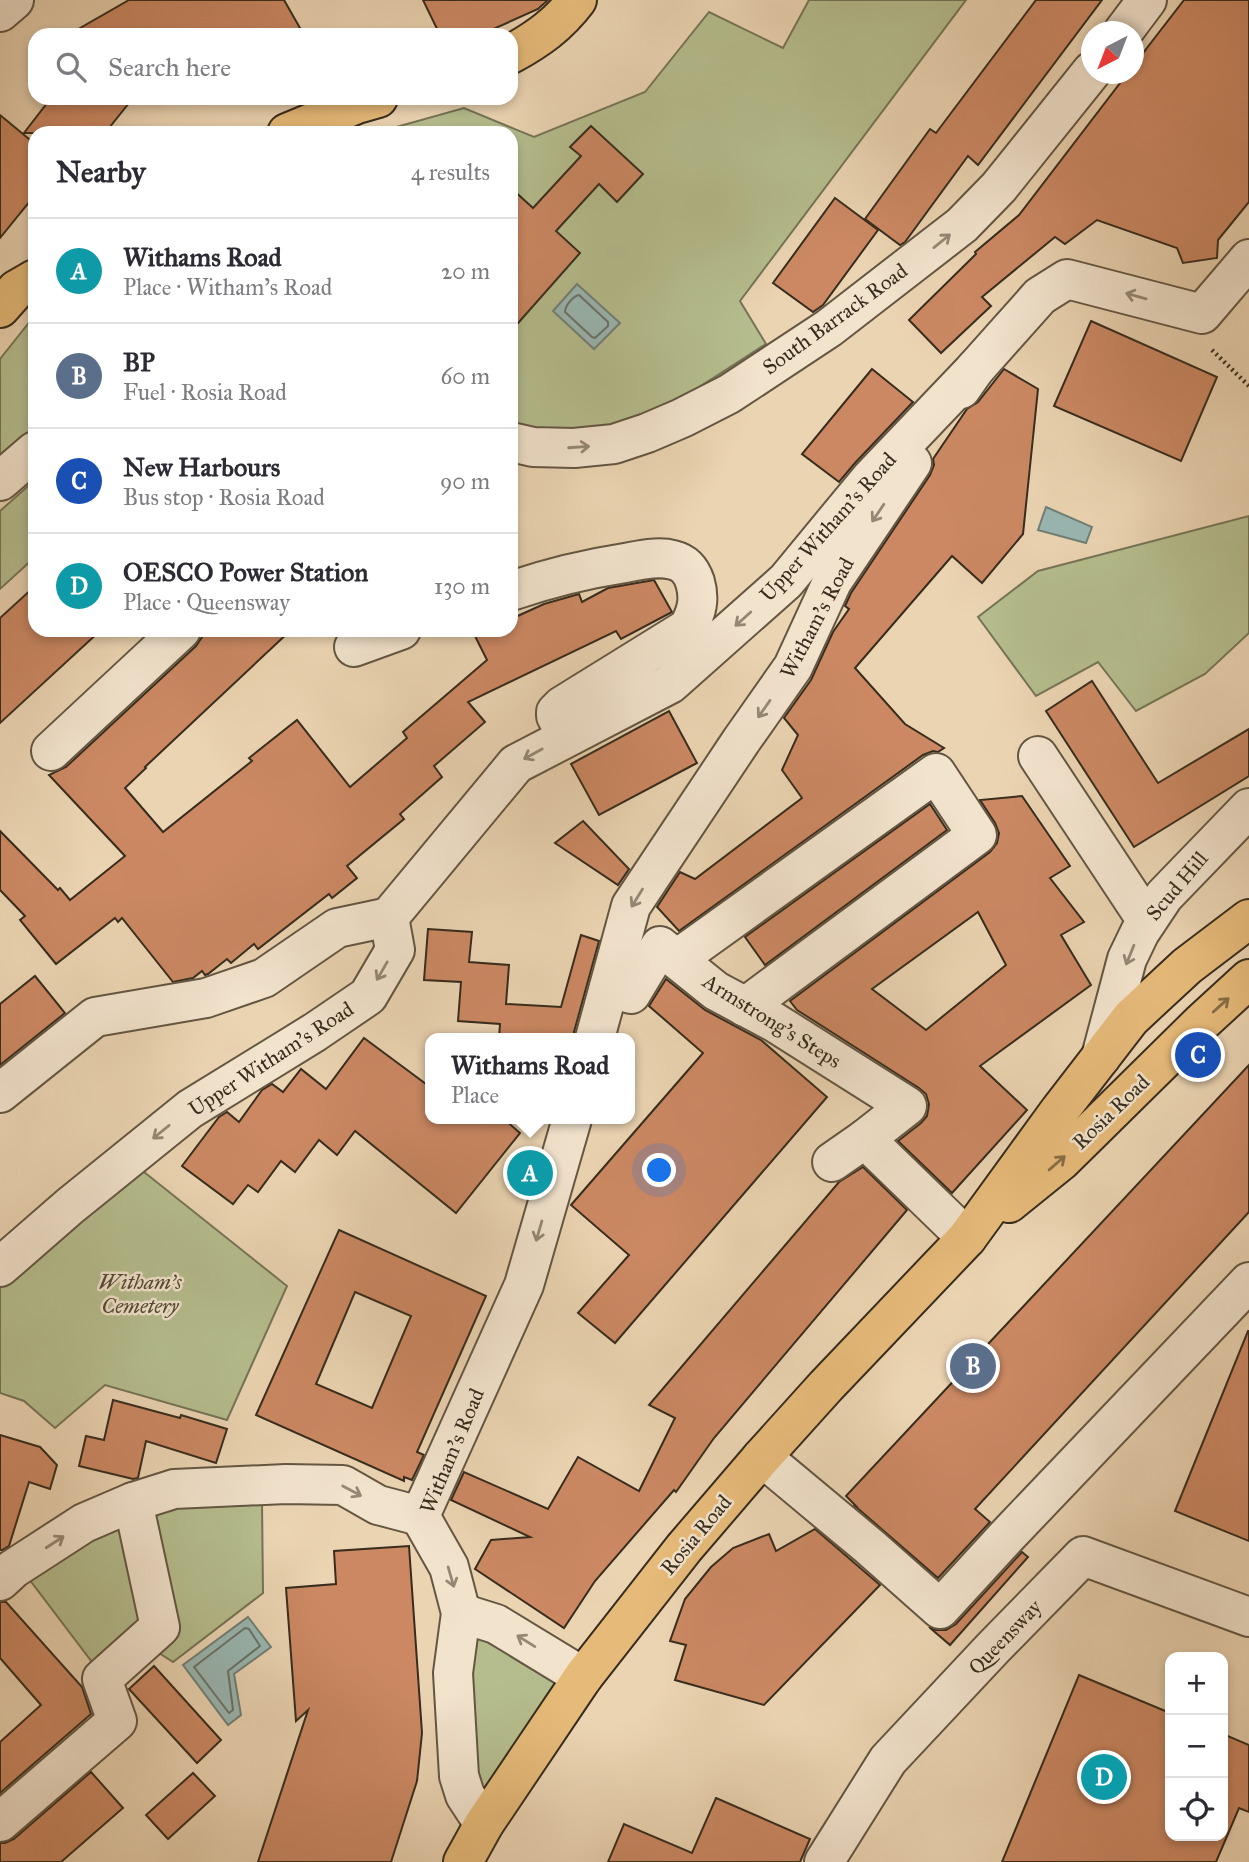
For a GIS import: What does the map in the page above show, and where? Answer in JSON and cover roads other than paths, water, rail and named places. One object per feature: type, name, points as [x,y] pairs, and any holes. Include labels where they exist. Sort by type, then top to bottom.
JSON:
[{"type":"main road","points":[[518,50],[535,41],[564,18],[577,0]]},
{"type":"main road","points":[[304,126],[355,105]]},
{"type":"main road","points":[[0,308],[16,290],[28,283]]},
{"type":"main road","name":"Rosia Road","points":[[967,1238],[1131,1018],[1186,966],[1249,919]]},
{"type":"main road","name":"Rosia Road","points":[[463,1862],[484,1824],[583,1677],[684,1548],[825,1386],[967,1238],[1061,1161],[1249,979]]},
{"type":"street","points":[[0,12],[14,0]]},
{"type":"street","points":[[1131,21],[1147,0]]},
{"type":"street","name":"South Barrack Road","points":[[518,444],[533,447],[574,448],[614,444],[682,418],[729,394],[829,328],[962,225],[999,187],[1081,84]]},
{"type":"street","name":"Witham's Road","points":[[596,1033],[631,906],[793,667],[832,582],[975,369],[1040,296],[1067,279],[1202,314],[1249,258]]},
{"type":"street","name":"Upper Witham's Road","points":[[0,1267],[70,1206],[190,1109],[368,996],[395,950],[389,917],[516,764],[670,684],[786,581],[871,478],[975,369]]},
{"type":"street","points":[[0,481],[28,457]]},
{"type":"street","points":[[518,589],[598,567],[656,558],[681,563],[687,566],[692,574],[698,601],[688,628],[562,706],[556,716],[566,736]]},
{"type":"street","points":[[51,751],[173,637]]},
{"type":"street","points":[[354,647],[382,637]]},
{"type":"street","points":[[1038,756],[1147,921]]},
{"type":"street","points":[[609,988],[631,993],[660,946],[677,959],[936,774],[977,835],[745,1007]]},
{"type":"street","name":"Scud Hill","points":[[1101,1057],[1127,959],[1147,921],[1164,896],[1249,808]]},
{"type":"street","points":[[0,1093],[95,1017],[206,998],[264,978],[337,928],[389,917]]},
{"type":"street","name":"Armstrong's Steps","points":[[677,959],[716,991],[774,1022],[907,1106],[865,1139]]},
{"type":"street","name":"Witham's Road","points":[[484,1824],[465,1795],[459,1776],[453,1673],[461,1613],[449,1567],[420,1516],[524,1285],[571,1124]]},
{"type":"street","points":[[832,1162],[865,1139],[967,1238]]},
{"type":"street","points":[[762,1457],[940,1609],[1006,1536],[1249,1282]]},
{"type":"street","points":[[0,1581],[13,1569],[84,1523],[174,1489],[286,1484],[343,1485],[378,1505],[420,1516]]},
{"type":"street","points":[[0,1822],[117,1721],[102,1679],[160,1627],[134,1502]]},
{"type":"street","name":"Queensway","points":[[824,1862],[888,1760],[1083,1556],[1249,1617]]},
{"type":"street","points":[[461,1613],[496,1624],[583,1677]]},
{"type":"water","points":[[577,284],[620,323],[594,349],[553,311]]},
{"type":"water","points":[[1046,507],[1092,527],[1086,543],[1038,530]]},
{"type":"water","points":[[248,1617],[271,1647],[234,1674],[241,1715],[228,1725],[183,1665]]},
{"type":"place","name":"New Harbours","points":[[1198,1055]]},
{"type":"place","name":"Withams Road","points":[[530,1173]]},
{"type":"place","name":"BP","points":[[973,1366]]},
{"type":"place","name":"OESCO Power Station","points":[[1104,1777]]},
{"type":"park label","name":"Witham's Cemetery","points":[[140,1294]]}]
